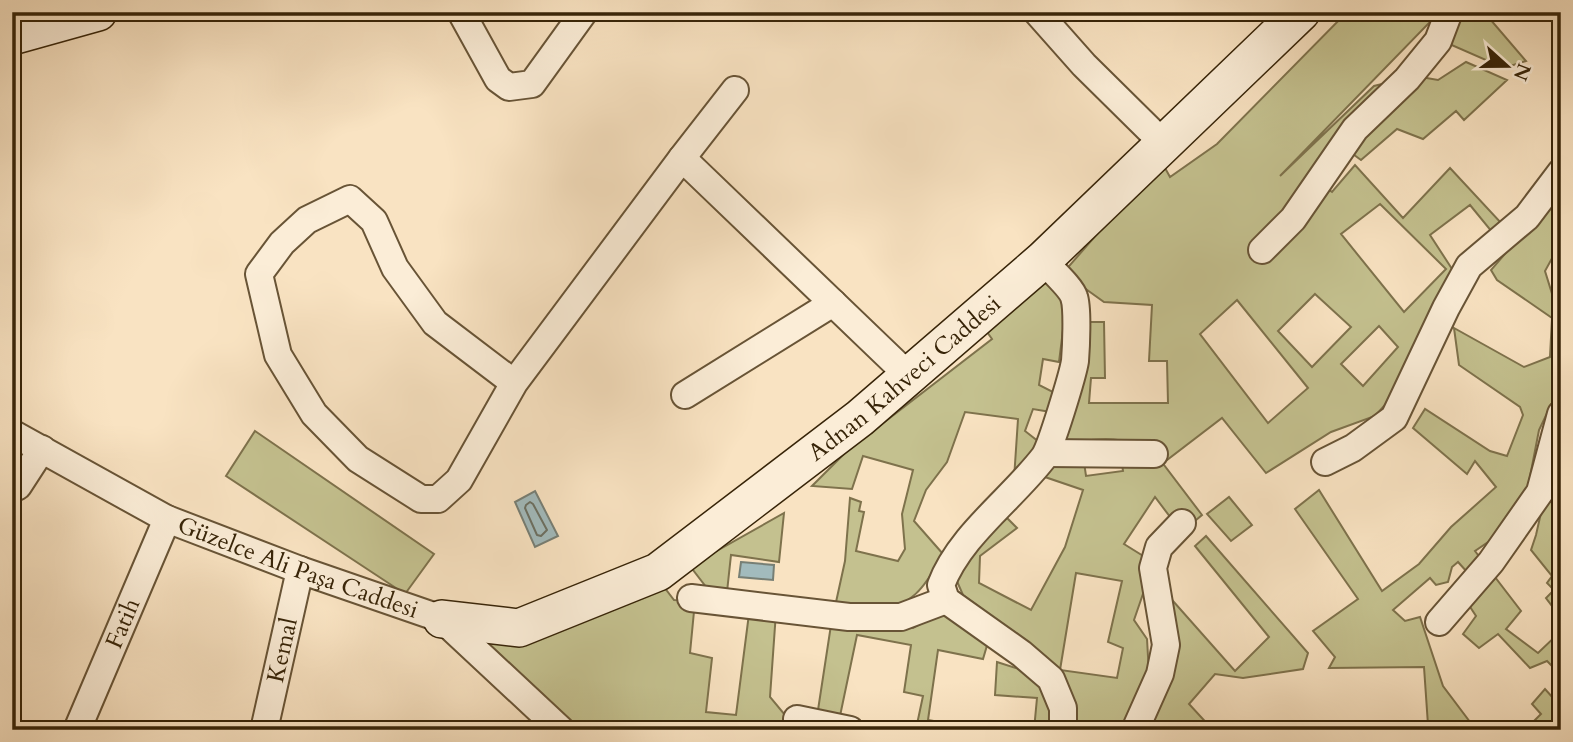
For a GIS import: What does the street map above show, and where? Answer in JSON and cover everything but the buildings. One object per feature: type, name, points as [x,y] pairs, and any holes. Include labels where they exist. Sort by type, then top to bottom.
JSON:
[{"type":"main road","points":[[12,36],[98,12]]},
{"type":"main road","name":"Adnan Kahveci Caddesi","points":[[442,619],[519,628],[658,572],[860,418],[1043,260],[1301,12]]},
{"type":"street","points":[[461,12],[498,79],[509,87],[532,84],[584,12]]},
{"type":"street","points":[[1037,12],[1084,65],[1164,144]]},
{"type":"street","points":[[1262,250],[1293,219],[1355,129],[1407,79],[1431,50],[1449,12]]},
{"type":"street","points":[[514,383],[435,323],[395,268],[374,221],[350,199],[307,220],[282,243],[259,274],[278,355],[314,414],[358,458],[421,499],[438,499],[459,480],[514,383],[735,90]]},
{"type":"street","points":[[682,158],[909,376]]},
{"type":"street","points":[[1325,462],[1353,448],[1394,418],[1469,266],[1527,217],[1561,172]]},
{"type":"street","points":[[1043,260],[1074,296],[1076,336],[1075,363],[1047,453],[958,552],[946,570],[941,585],[946,600],[1022,654],[1051,679],[1063,708],[1063,730]]},
{"type":"street","points":[[685,395],[832,303]]},
{"type":"street","points":[[1439,622],[1491,562],[1540,492],[1561,414]]},
{"type":"street","name":"Güzelce Ali Paşa Caddesi","points":[[12,433],[167,519],[300,570],[442,619],[561,730]]},
{"type":"street","points":[[12,489],[18,486],[42,449]]},
{"type":"street","points":[[1047,453],[1154,454]]},
{"type":"street","name":"Fatih","points":[[77,730],[167,519]]},
{"type":"street","points":[[1135,730],[1160,674],[1166,645],[1153,568],[1159,547],[1182,523]]},
{"type":"street","name":"Kemal","points":[[264,730],[300,570]]},
{"type":"street","points":[[691,598],[849,617],[901,617],[946,600]]},
{"type":"street","points":[[797,719],[850,730]]},
{"type":"shaded area","points":[[1347,12],[1435,12],[1430,22],[1280,176],[1374,86],[1415,76],[1438,80],[1466,62],[1507,80],[1464,120],[1456,111],[1423,139],[1397,129],[1361,160],[1346,149],[1308,175],[1332,192],[1355,165],[1403,218],[1450,168],[1503,225],[1492,232],[1470,205],[1430,235],[1454,272],[1394,395],[1375,416],[1331,432],[1266,473],[1222,418],[1167,460],[1140,446],[1117,440],[1063,443],[1082,338],[1063,330],[1059,362],[1043,359],[1039,385],[1055,393],[1051,412],[1033,409],[1025,431],[1039,442],[1014,479],[1018,419],[965,412],[947,462],[926,490],[914,521],[943,554],[916,594],[874,618],[913,628],[951,608],[988,642],[983,659],[938,650],[928,720],[986,730],[916,729],[923,696],[904,692],[911,645],[857,635],[840,716],[818,710],[831,625],[845,561],[850,498],[861,502],[859,511],[864,512],[856,551],[898,561],[905,549],[902,514],[913,470],[863,456],[852,489],[812,486],[847,451],[992,339],[980,322],[1009,293],[1064,272],[1159,157],[1170,177],[1217,144]],"holes":[[[1380,204],[1446,269],[1404,312],[1341,234]],[[1083,287],[1104,302],[1152,305],[1149,361],[1167,361],[1168,403],[1089,403],[1091,378],[1105,378],[1104,322],[1083,322]],[[1315,294],[1351,327],[1312,367],[1278,331]],[[1237,300],[1308,388],[1268,423],[1200,334]],[[1379,326],[1398,347],[1363,386],[1341,364]]]},
{"type":"shaded area","points":[[1461,12],[1484,12],[1526,61],[1504,68],[1447,43]]},
{"type":"shaded area","points":[[1561,189],[1561,242],[1545,271],[1554,300],[1561,311],[1561,384],[1539,430],[1528,487],[1494,538],[1475,551],[1521,611],[1506,629],[1538,653],[1561,631],[1561,675],[1547,661],[1530,668],[1498,634],[1479,648],[1463,634],[1476,616],[1461,593],[1468,573],[1458,562],[1452,567],[1448,582],[1436,585],[1430,578],[1393,610],[1405,621],[1420,617],[1443,686],[1476,730],[1387,730],[1386,725],[1428,725],[1424,667],[1329,668],[1335,657],[1313,631],[1358,599],[1295,509],[1319,490],[1382,591],[1419,564],[1451,527],[1496,487],[1475,461],[1467,474],[1413,428],[1425,409],[1490,451],[1507,456],[1523,415],[1520,407],[1459,365],[1454,328],[1524,367],[1550,357],[1552,318],[1497,280],[1491,270]]},
{"type":"shaded area","points":[[1561,424],[1561,477],[1551,502],[1561,505],[1561,618],[1546,598],[1554,590],[1547,583],[1552,576],[1531,550]]},
{"type":"shaded area","points":[[255,431],[434,554],[405,594],[226,476]]},
{"type":"shaded area","points":[[1139,449],[1164,465],[1202,515],[1196,520],[1185,513],[1174,522],[1155,497],[1124,544],[1148,559],[1145,588],[1134,620],[1147,639],[1149,674],[1127,730],[1075,730],[1031,646],[963,595],[952,570],[1007,518],[1017,528],[980,556],[979,583],[1031,610],[1065,547],[1083,490],[1042,476],[1045,465],[1083,455],[1086,476],[1123,471],[1120,450]],"holes":[[[1076,573],[1122,581],[1108,642],[1123,648],[1117,678],[1060,670]]]},
{"type":"shaded area","points":[[1229,497],[1252,525],[1231,541],[1207,514]]},
{"type":"shaded area","points":[[784,513],[779,562],[731,555],[727,592],[710,592],[690,566]]},
{"type":"shaded area","points":[[1206,536],[1308,653],[1303,669],[1243,678],[1215,674],[1189,704],[1213,730],[1141,730],[1161,668],[1158,584],[1235,671],[1269,637],[1195,546]]},
{"type":"shaded area","points":[[661,583],[674,600],[695,601],[690,653],[712,658],[706,712],[736,715],[750,606],[776,612],[770,697],[790,721],[788,730],[573,730],[544,706],[475,630]]},
{"type":"shaded area","points":[[997,662],[1031,673],[1050,703],[1055,730],[1034,730],[1037,698],[995,695]]},
{"type":"shaded area","points":[[1561,688],[1561,730],[1532,730],[1530,725],[1541,714],[1532,704],[1545,689],[1554,699]]},
{"type":"water","points":[[535,491],[558,536],[535,547],[515,502]]},
{"type":"water","points":[[741,562],[774,565],[773,580],[739,577]]}]
